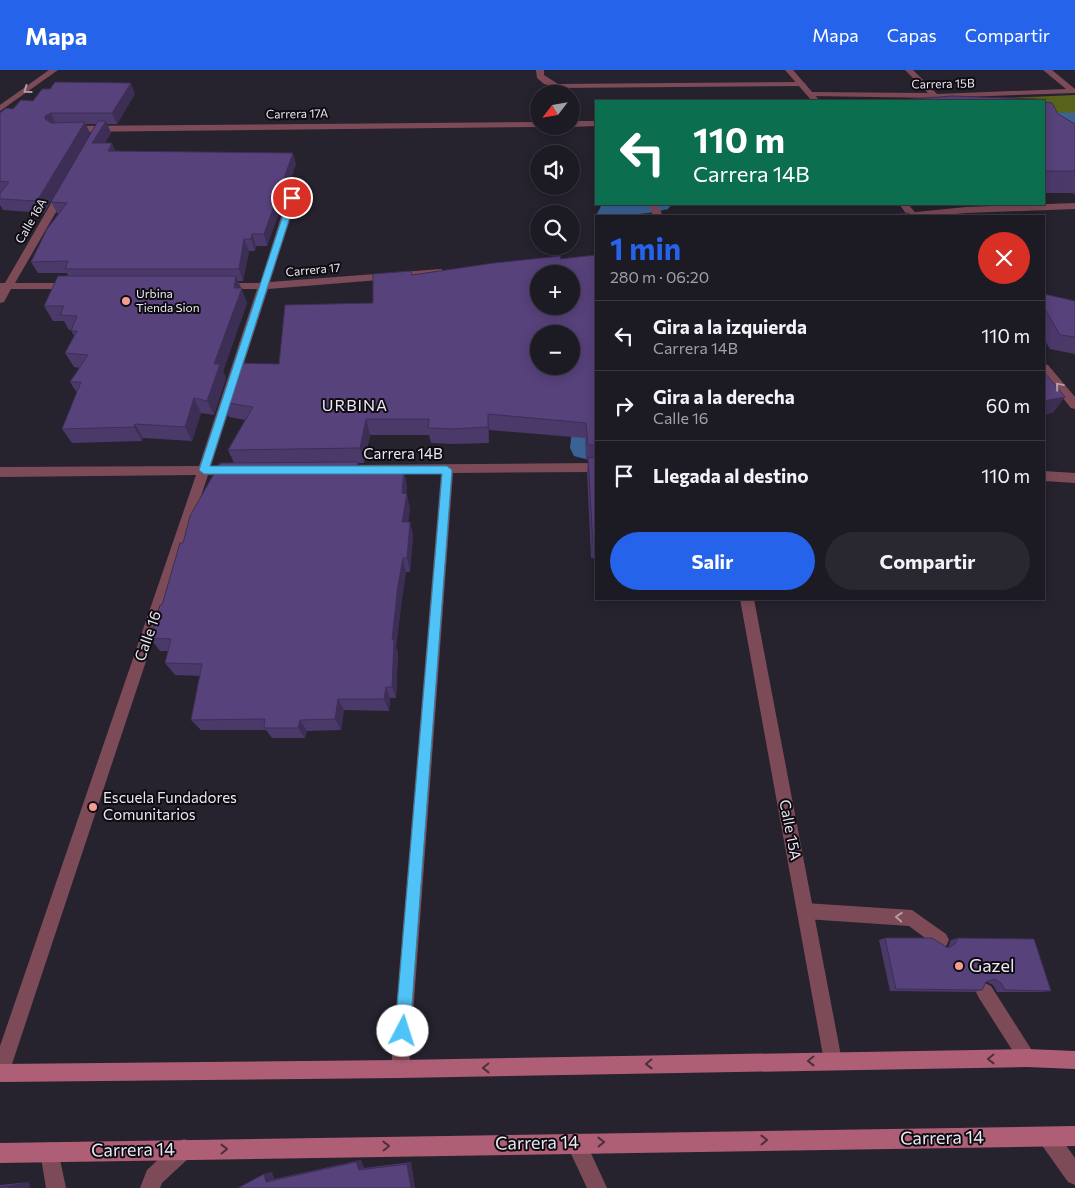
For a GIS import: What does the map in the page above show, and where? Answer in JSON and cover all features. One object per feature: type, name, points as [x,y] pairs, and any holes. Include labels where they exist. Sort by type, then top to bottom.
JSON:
[{"type":"main road","points":[[0,1073],[400,1069],[1027,1058],[1075,1060]]},
{"type":"main road","name":"Carrera 14","points":[[0,1153],[1075,1136]]},
{"type":"street","points":[[0,109],[54,70]]},
{"type":"street","points":[[540,70],[540,76],[547,82],[557,86],[802,84]]},
{"type":"street","points":[[789,70],[815,100]]},
{"type":"street","points":[[909,70],[936,96]]},
{"type":"street","points":[[1047,70],[1074,91]]},
{"type":"street","name":"Carrera 15B","points":[[810,94],[936,96],[1074,91]]},
{"type":"street","points":[[580,124],[595,124]]},
{"type":"street","name":"Carrera 17A","points":[[64,129],[97,133],[530,125]]},
{"type":"street","name":"Calle 16A","points":[[0,300],[4,286],[66,187]]},
{"type":"street","name":"Calle 16","points":[[0,1073],[204,470],[292,198]]},
{"type":"street","points":[[920,215],[966,210],[1075,206]]},
{"type":"street","name":"Carrera 17","points":[[206,286],[265,286],[454,271]]},
{"type":"street","points":[[4,286],[88,286]]},
{"type":"street","points":[[1045,369],[1075,405]]},
{"type":"street","name":"Carrera 14B","points":[[330,470],[595,467]]},
{"type":"street","points":[[0,472],[253,470]]},
{"type":"street","points":[[400,1069],[447,470]]},
{"type":"street","points":[[1045,476],[1075,478]]},
{"type":"street","name":"Calle 15A","points":[[747,600],[833,1061]]},
{"type":"street","points":[[805,911],[912,918],[940,940]]},
{"type":"street","points":[[985,992],[1027,1058]]},
{"type":"street","points":[[1048,1137],[1075,1175]]},
{"type":"street","points":[[576,1143],[596,1188]]},
{"type":"street","points":[[150,1188],[154,1177],[184,1149]]},
{"type":"street","points":[[50,1152],[56,1188]]},
{"type":"green space","points":[[1075,95],[1075,115],[1045,114],[1045,100],[961,100]]},
{"type":"building","points":[[55,82],[131,83],[112,113],[51,113],[45,116],[45,119],[51,123],[85,122],[37,201],[0,199],[0,193],[9,182],[0,181],[0,113],[6,108],[13,109],[21,100],[33,101],[42,89],[50,89]]},
{"type":"building","points":[[952,96],[1036,100],[899,100]]},
{"type":"building","points":[[1045,102],[1052,103],[1058,114],[1075,124],[1075,171],[1045,171]]},
{"type":"building","points":[[98,121],[106,121],[92,143],[112,143],[108,151],[293,153],[264,234],[252,234],[251,239],[244,239],[239,269],[65,269],[68,261],[31,262],[47,229],[67,203],[51,202]]},
{"type":"building","points":[[909,213],[911,215],[888,215]]},
{"type":"building","points":[[595,255],[595,445],[588,445],[586,423],[488,414],[488,427],[452,429],[428,428],[429,419],[366,419],[360,448],[228,450],[253,407],[222,402],[235,363],[279,364],[285,305],[373,303],[373,274],[411,271],[412,275],[494,263],[561,256],[560,259]]},
{"type":"building","points":[[58,276],[236,276],[234,288],[242,288],[214,364],[220,364],[207,401],[194,398],[185,427],[135,424],[134,427],[62,429],[81,382],[70,382],[88,355],[65,353],[77,331],[71,331],[77,316],[60,315],[64,306],[44,306]]},
{"type":"building","points":[[1045,294],[1075,301],[1075,337],[1060,335],[1045,309]]},
{"type":"building","points":[[1045,373],[1065,397],[1045,401]]},
{"type":"building","points":[[595,457],[595,544],[593,544],[588,458]]},
{"type":"building","points":[[358,462],[356,472],[404,470],[402,493],[407,494],[402,522],[410,522],[407,558],[403,558],[398,585],[392,639],[394,640],[392,687],[386,687],[384,699],[338,699],[335,719],[300,720],[298,728],[264,728],[265,719],[191,720],[202,664],[165,663],[171,639],[150,638],[160,605],[162,605],[180,543],[183,543],[190,516],[220,463]]},
{"type":"building","name":"Gazel","points":[[885,938],[932,938],[948,948],[955,944],[958,938],[1034,939],[1051,991],[1005,990],[1001,983],[994,979],[986,982],[982,990],[896,989]]},
{"type":"building","points":[[356,1162],[359,1170],[407,1164],[411,1188],[238,1188],[264,1174],[266,1182]]},
{"type":"waterway","points":[[1045,118],[1075,119]]},
{"type":"waterway","points":[[608,215],[609,211],[653,205]]},
{"type":"waterway","points":[[585,448],[595,347]]},
{"type":"place","name":"Urbina Tienda Sion","points":[[126,301]]},
{"type":"place","name":"Escuela Fundadores Comunitarios","points":[[93,807]]},
{"type":"place","name":"Gazel","points":[[959,966]]},
{"type":"district","name":"URBINA","points":[[355,405]]},
{"type":"route","points":[[292,198],[204,470],[447,470],[403,1031]]}]
